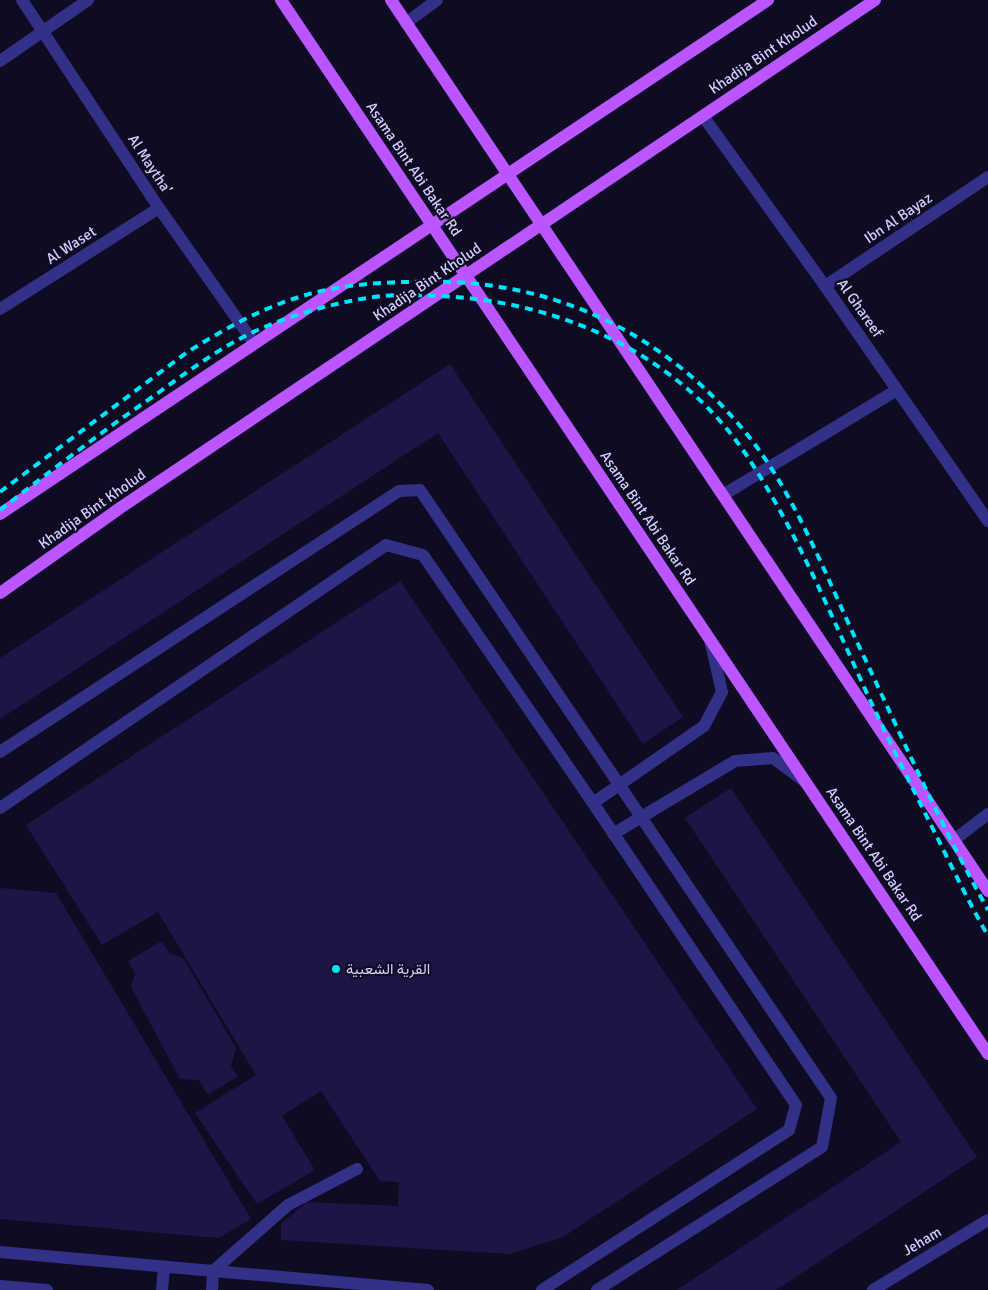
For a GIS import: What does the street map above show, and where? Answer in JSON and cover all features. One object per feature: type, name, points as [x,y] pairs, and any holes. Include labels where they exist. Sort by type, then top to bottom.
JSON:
[{"type":"main road","name":"Asama Bint Abi Bakar Rd","points":[[281,0],[988,1054]]},
{"type":"main road","points":[[390,0],[988,891]]},
{"type":"main road","points":[[0,514],[768,0]]},
{"type":"main road","name":"Khadija Bint Kholud","points":[[0,593],[120,508],[875,0]]},
{"type":"street","name":"Al Maytha'","points":[[22,0],[159,208],[254,343]]},
{"type":"street","points":[[0,61],[88,0]]},
{"type":"street","points":[[406,23],[437,0]]},
{"type":"street","name":"Al Ghareef","points":[[703,116],[825,286],[988,521]]},
{"type":"street","name":"Ibn Al Bayaz","points":[[825,286],[988,177]]},
{"type":"street","name":"Al Waset","points":[[0,309],[159,208]]},
{"type":"street","points":[[723,495],[897,390]]},
{"type":"street","points":[[0,752],[399,491],[420,490],[831,1098],[822,1147],[598,1290]]},
{"type":"street","points":[[0,808],[386,545],[422,555],[593,803],[612,834],[796,1105],[789,1130],[542,1290]]},
{"type":"street","points":[[593,803],[619,783],[704,726],[722,692],[709,638]]},
{"type":"street","points":[[612,834],[735,761],[773,758],[806,782]]},
{"type":"street","points":[[954,840],[988,814]]},
{"type":"street","points":[[212,1290],[213,1271],[288,1205],[357,1169]]},
{"type":"street","name":"Jeham","points":[[873,1290],[988,1220]]},
{"type":"street","points":[[0,1252],[428,1290]]},
{"type":"street","points":[[162,1290],[164,1267]]},
{"type":"street","points":[[0,1286],[46,1290]]},
{"type":"building","points":[[450,364],[683,717],[643,744],[438,433],[0,719],[0,658]]},
{"type":"building","points":[[400,581],[757,1109],[563,1237],[510,1254],[281,1240],[281,1224],[307,1202],[398,1206],[399,1182],[380,1181],[321,1091],[282,1116],[315,1170],[257,1204],[195,1113],[256,1075],[158,912],[102,945],[26,825]]},
{"type":"building","points":[[731,788],[977,1157],[776,1290],[677,1290],[901,1142],[685,818]]},
{"type":"building","points":[[0,888],[56,893],[251,1219],[219,1238],[0,1219]]},
{"type":"building","points":[[162,941],[169,953],[183,958],[236,1048],[231,1066],[238,1076],[208,1095],[199,1080],[180,1079],[131,987],[135,973],[128,961]]},
{"type":"railway","points":[[0,492],[186,353],[244,320],[290,300],[340,287],[397,282],[451,282],[496,286],[538,295],[579,309],[618,326],[654,348],[689,374],[721,404],[750,438],[766,461],[796,511],[953,845],[988,910]]},
{"type":"railway","points":[[0,510],[98,436],[213,355],[257,330],[310,311],[389,295],[437,296],[482,300],[526,308],[569,321],[610,338],[649,360],[684,386],[717,417],[745,453],[793,535],[894,751],[988,936]]},
{"type":"place","name":"القرية الشعبية","points":[[336,969]]}]
